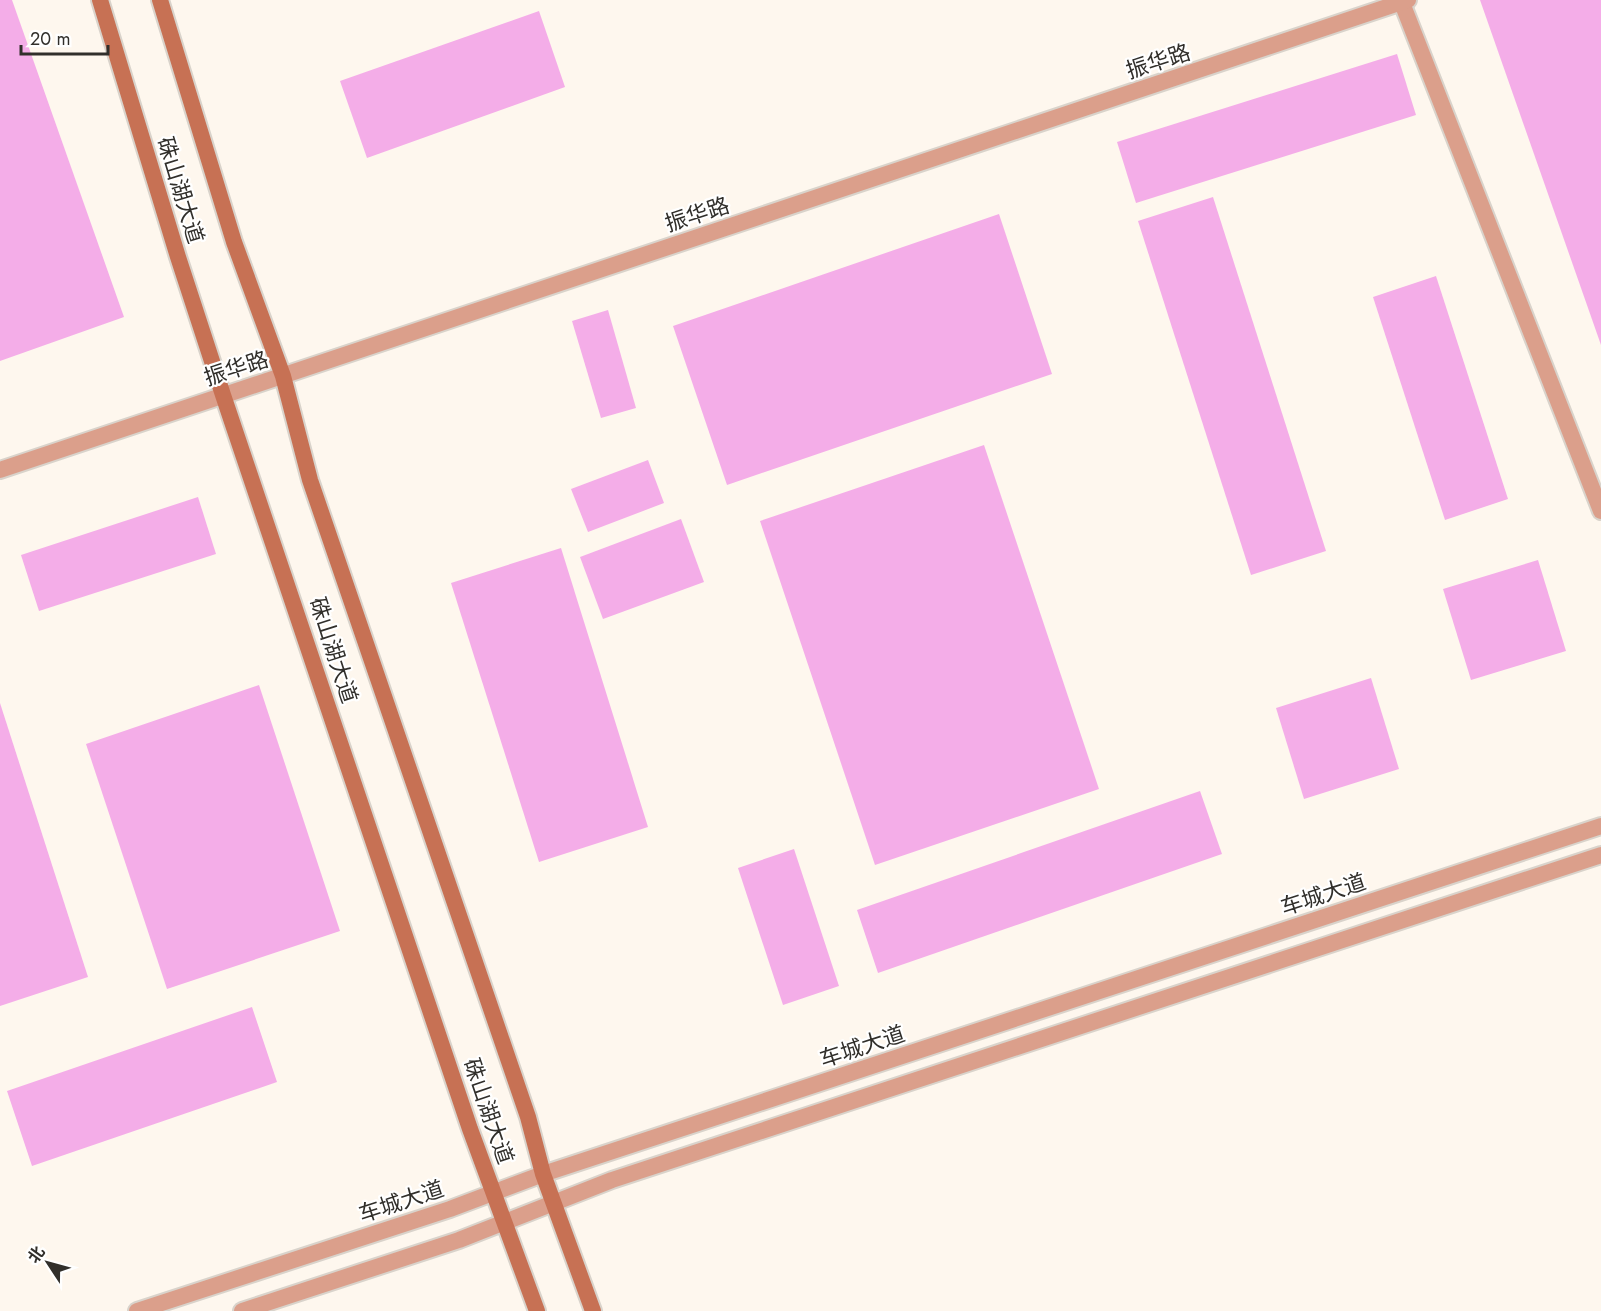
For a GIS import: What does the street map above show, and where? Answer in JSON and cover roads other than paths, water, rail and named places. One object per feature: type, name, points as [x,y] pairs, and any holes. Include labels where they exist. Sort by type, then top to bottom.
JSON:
[{"type":"main road","name":"硃山湖大道","points":[[100,0],[223,396],[494,1192],[537,1311]]},
{"type":"main road","name":"硃山湖大道","points":[[160,0],[234,242],[283,376],[310,480],[528,1117],[543,1174],[593,1311]]},
{"type":"street","name":"振华路","points":[[0,470],[1405,2]]},
{"type":"street","points":[[1405,2],[1601,511]]},
{"type":"street","name":"车城大道","points":[[137,1311],[543,1174],[1601,826]]},
{"type":"street","points":[[242,1311],[459,1240],[612,1180],[1601,855]]}]
